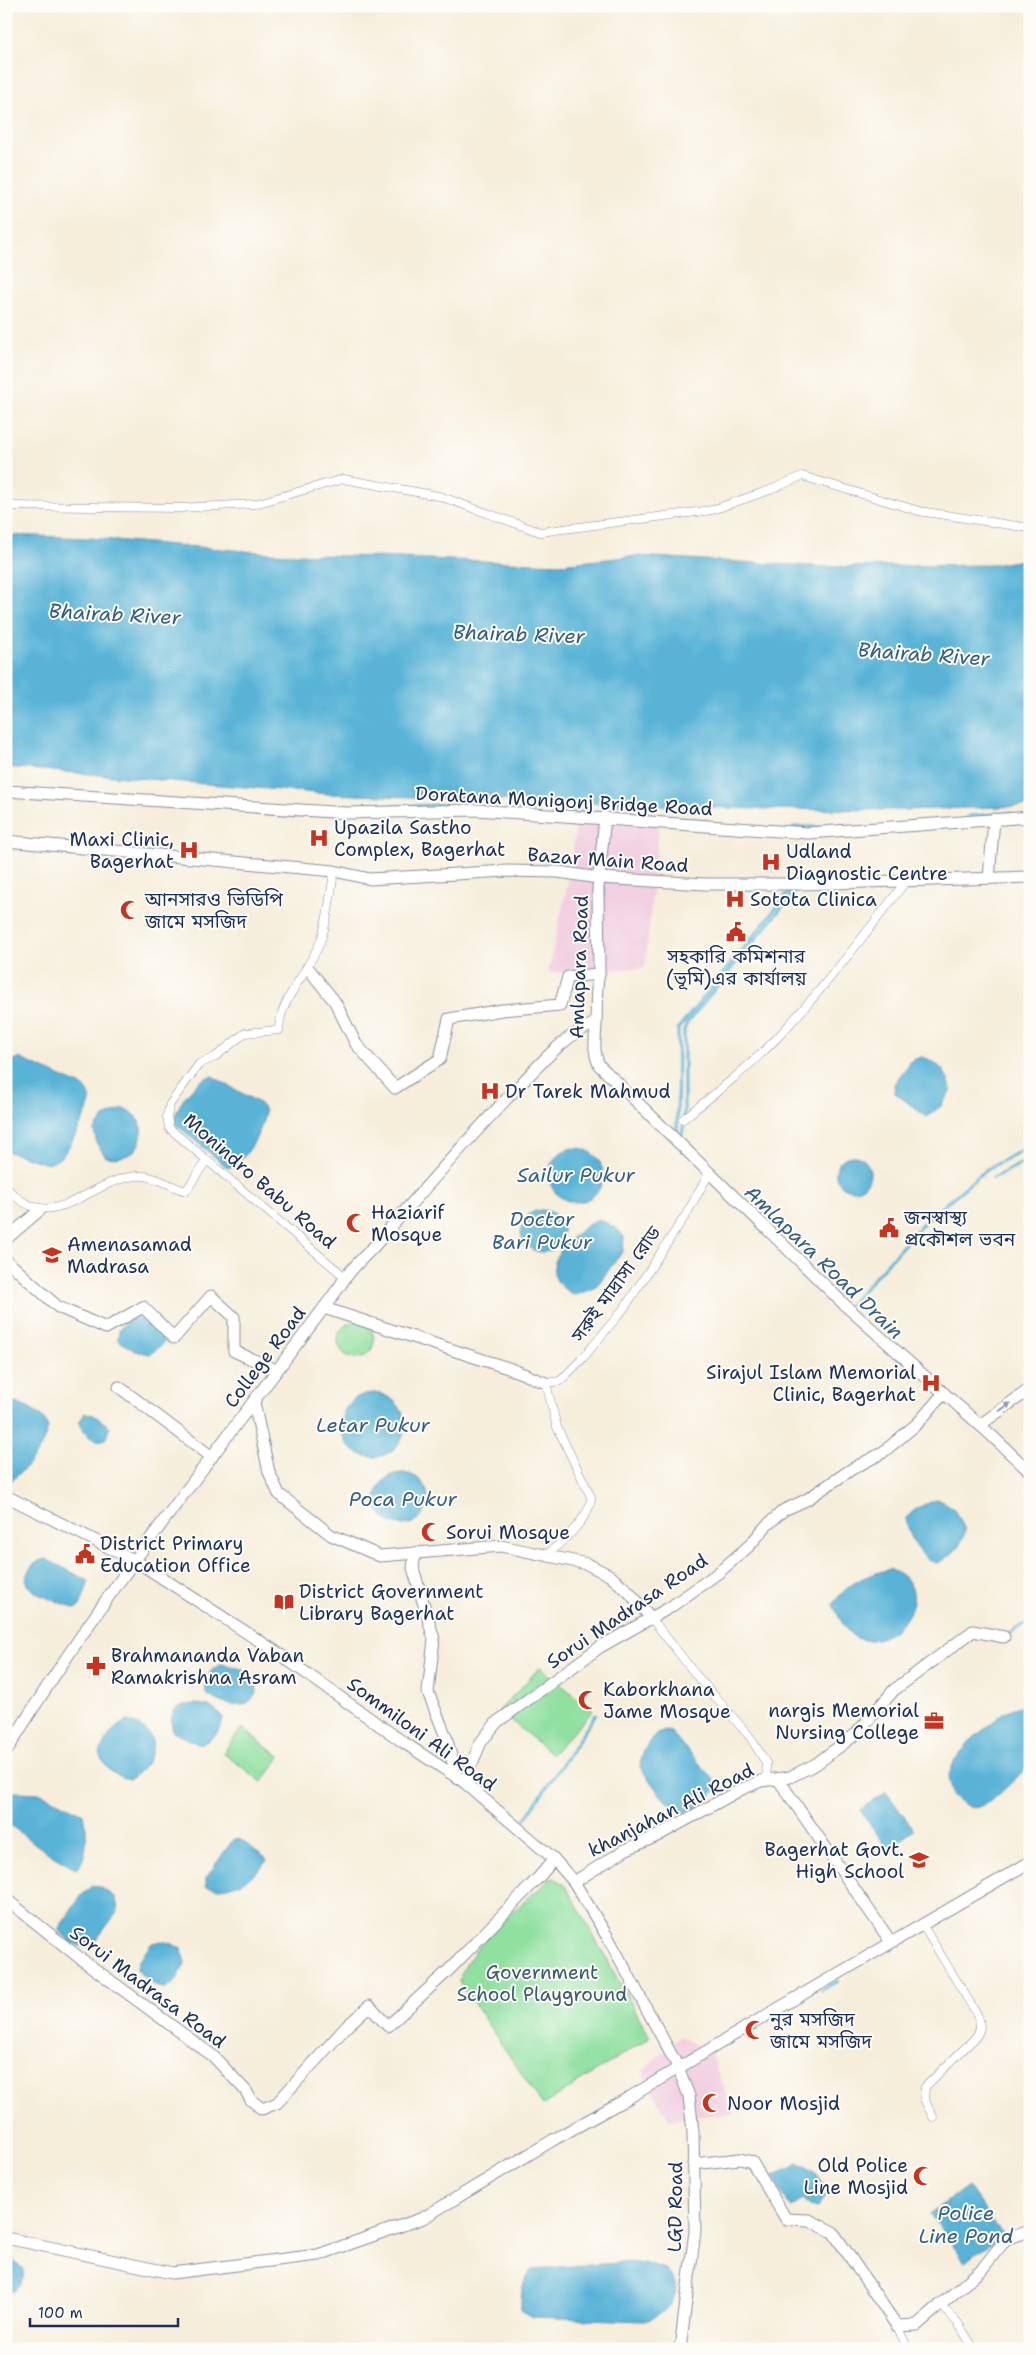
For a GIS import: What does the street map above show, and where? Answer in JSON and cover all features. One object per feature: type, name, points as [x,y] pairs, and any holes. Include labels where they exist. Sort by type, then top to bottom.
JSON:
[{"type":"street","points":[[6,506],[170,508],[255,504],[343,479],[439,496],[540,532],[712,510],[770,490],[802,476],[919,511],[1030,528]]},
{"type":"street","name":"Doratana Monigonj Bridge Road","points":[[6,791],[347,813],[476,810],[808,833],[1030,816]]},
{"type":"street","name":"Amlapara Road","points":[[605,818],[599,878],[597,941],[599,974],[596,987],[596,1023],[593,1042],[595,1057],[604,1072],[710,1172],[853,1313],[980,1425],[1030,1472]]},
{"type":"street","points":[[989,878],[994,819]]},
{"type":"street","name":"Bazar Main Road","points":[[6,841],[334,871],[370,879],[507,871],[558,872],[599,878],[714,884],[1030,877]]},
{"type":"street","name":"Monindro Babu Road","points":[[334,871],[321,940],[308,968],[281,1011],[279,1030],[245,1033],[215,1057],[199,1064],[170,1104],[167,1116],[169,1128],[345,1277]]},
{"type":"street","points":[[683,1119],[730,1082],[778,1037],[831,976],[906,881]]},
{"type":"street","points":[[308,968],[335,1002],[356,1044],[395,1088],[440,1059],[448,1019],[502,1010],[560,1005],[568,976],[599,974]]},
{"type":"street","name":"College Road","points":[[6,1752],[45,1688],[345,1277],[376,1245],[428,1182],[527,1078],[579,1030],[596,1023]]},
{"type":"street","points":[[6,1188],[22,1203],[40,1210],[53,1210],[71,1203],[104,1184],[134,1176],[144,1176],[186,1191],[206,1161]]},
{"type":"street","name":"সরুই মাদ্রাসা রোড","points":[[546,1383],[560,1381],[583,1358],[625,1307],[687,1214],[710,1172]]},
{"type":"street","points":[[6,1239],[40,1210]]},
{"type":"street","points":[[6,1260],[58,1307],[106,1328],[143,1307],[174,1338],[211,1296],[234,1317],[234,1351],[276,1370]]},
{"type":"street","points":[[324,1308],[511,1369],[546,1383],[557,1427],[591,1497],[591,1505],[566,1540],[545,1556]]},
{"type":"street","points":[[119,1387],[212,1457]]},
{"type":"street","points":[[980,1425],[1030,1389]]},
{"type":"street","name":"Sorui Madrasa Road","points":[[461,1780],[481,1742],[497,1722],[600,1647],[652,1619],[718,1573],[750,1546],[766,1526],[784,1510],[806,1500],[852,1469],[882,1452],[918,1423],[944,1393]]},
{"type":"street","points":[[254,1403],[269,1472],[279,1494],[331,1534],[380,1556],[501,1546],[587,1564],[608,1575],[628,1591],[755,1744],[766,1763],[772,1779],[891,1942]]},
{"type":"street","name":"Sommiloni Ali Road","points":[[6,1496],[136,1561],[275,1651],[402,1742],[461,1780],[554,1859],[574,1882],[610,1941],[678,2067]]},
{"type":"street","points":[[415,1553],[414,1568],[434,1639],[428,1692],[461,1780]]},
{"type":"street","name":"khanjahan Ali Road","points":[[574,1882],[625,1850],[657,1836],[740,1790],[772,1779],[790,1776],[816,1764],[856,1734],[894,1690],[973,1631],[1004,1637]]},
{"type":"street","name":"Sorui Madrasa Road","points":[[6,1899],[81,1959],[213,2056],[246,2091],[251,2100],[262,2109],[277,2103],[347,2026],[369,2006],[388,2026],[450,1969],[554,1859]]},
{"type":"street","points":[[6,2238],[172,2273],[318,2255],[423,2218],[1030,1862]]},
{"type":"street","points":[[922,1924],[978,2016],[981,2025],[980,2032],[974,2039],[925,2087],[924,2099],[934,2117]]},
{"type":"street","name":"LGD Road","points":[[678,2067],[689,2096],[695,2231],[680,2349]]},
{"type":"street","points":[[693,2164],[740,2158],[752,2162],[786,2219],[809,2220],[833,2232],[898,2326],[908,2349]]},
{"type":"street","points":[[898,2326],[917,2326],[982,2269],[1006,2239],[1030,2230]]},
{"type":"street","points":[[942,2306],[958,2323],[974,2349]]},
{"type":"shaded area","points":[[578,809],[660,815],[645,968],[548,973],[569,877]]},
{"type":"shaded area","name":"Udland Diagnostic Centre","points":[[767,854],[781,856],[779,873],[765,871],[765,866],[761,865],[763,858],[766,858]]},
{"type":"shaded area","points":[[680,2036],[711,2053],[733,2113],[669,2120],[642,2072]]},
{"type":"green space","points":[[356,1322],[369,1327],[374,1340],[369,1353],[356,1358],[343,1353],[338,1340],[343,1327]]},
{"type":"green space","points":[[540,1667],[593,1711],[552,1754],[499,1711]]},
{"type":"green space","points":[[242,1728],[280,1757],[262,1782],[223,1753]]},
{"type":"green space","name":"Government School Playground","points":[[553,1877],[566,1886],[650,2037],[543,2105],[459,1982],[464,1969],[473,1955],[498,1925]]},
{"type":"water","name":"Bhairab River","points":[[6,535],[90,538],[269,553],[560,564],[636,556],[825,567],[992,565],[1030,559],[1030,806],[903,810],[757,809],[328,794],[6,767]]},
{"type":"water","points":[[922,1057],[933,1061],[945,1073],[951,1090],[941,1106],[927,1117],[895,1093],[894,1084],[912,1060]]},
{"type":"water","points":[[19,1058],[84,1087],[90,1096],[86,1114],[69,1146],[60,1157],[48,1164],[6,1151],[6,1063]]},
{"type":"water","points":[[212,1076],[259,1103],[265,1112],[261,1128],[247,1152],[235,1165],[228,1168],[174,1123],[178,1110],[187,1095],[199,1082]]},
{"type":"water","points":[[123,1109],[131,1112],[137,1118],[141,1127],[138,1145],[132,1153],[121,1157],[106,1157],[97,1144],[94,1131],[104,1117]]},
{"type":"water","name":"Sailur Pukur","points":[[576,1148],[595,1156],[603,1175],[595,1194],[576,1202],[557,1194],[549,1175],[557,1156]]},
{"type":"water","points":[[853,1156],[860,1157],[865,1161],[869,1166],[869,1180],[865,1185],[860,1189],[853,1190],[846,1189],[841,1185],[837,1180],[836,1173],[837,1166],[841,1161],[846,1157]]},
{"type":"water","name":"Doctor Bari Pukur","points":[[542,1210],[557,1216],[563,1231],[557,1246],[542,1252],[527,1246],[521,1231],[527,1216]]},
{"type":"water","points":[[598,1219],[616,1228],[624,1237],[623,1251],[595,1288],[575,1295],[561,1286],[555,1276],[554,1265],[558,1254],[566,1244],[576,1234]]},
{"type":"water","points":[[135,1318],[154,1323],[162,1330],[164,1340],[162,1344],[150,1354],[135,1351],[118,1340],[122,1326]]},
{"type":"water","name":"Letar Pukur","points":[[367,1393],[379,1393],[396,1402],[403,1413],[405,1425],[403,1437],[396,1448],[379,1457],[367,1457],[355,1452],[346,1443],[341,1431],[341,1419],[346,1407],[355,1398]]},
{"type":"water","points":[[6,1400],[36,1413],[45,1421],[48,1427],[43,1443],[24,1469],[12,1480],[6,1479]]},
{"type":"water","points":[[85,1413],[92,1414],[110,1427],[105,1439],[99,1441],[89,1437],[82,1430],[79,1423]]},
{"type":"water","name":"Poca Pukur","points":[[402,1473],[412,1475],[420,1481],[426,1489],[428,1499],[426,1509],[420,1517],[412,1523],[402,1525],[392,1523],[384,1517],[378,1509],[376,1499],[378,1489],[384,1481],[392,1475]]},
{"type":"water","points":[[938,1499],[955,1509],[965,1530],[964,1536],[956,1550],[937,1563],[925,1557],[920,1551],[909,1532],[906,1518],[917,1508]]},
{"type":"water","points":[[46,1559],[89,1581],[80,1606],[76,1609],[38,1594],[27,1585],[26,1580],[30,1568],[37,1562]]},
{"type":"water","points":[[890,1569],[904,1577],[912,1588],[913,1600],[910,1612],[892,1632],[880,1638],[867,1640],[851,1635],[833,1605],[844,1591],[857,1581]]},
{"type":"water","points":[[221,1664],[239,1668],[254,1679],[257,1692],[252,1699],[240,1705],[233,1705],[226,1704],[206,1694],[205,1679],[213,1669]]},
{"type":"water","points":[[196,1704],[209,1706],[223,1717],[221,1727],[216,1734],[200,1745],[173,1732],[172,1725],[173,1714],[178,1707]]},
{"type":"water","points":[[1024,1704],[1030,1706],[1030,1765],[1002,1792],[985,1804],[970,1807],[963,1804],[953,1796],[948,1778],[954,1762],[971,1740],[1005,1712]]},
{"type":"water","points":[[127,1721],[147,1732],[151,1739],[152,1747],[151,1755],[146,1763],[130,1779],[110,1771],[100,1753],[110,1734]]},
{"type":"water","points":[[665,1731],[671,1732],[716,1782],[717,1787],[705,1802],[694,1810],[684,1812],[675,1809],[666,1801],[640,1767],[642,1755],[647,1745],[655,1736]]},
{"type":"water","points":[[886,1792],[914,1830],[888,1849],[860,1810]]},
{"type":"water","points":[[6,1793],[39,1793],[84,1814],[86,1828],[85,1851],[76,1869],[49,1853],[6,1822]]},
{"type":"water","points":[[238,1838],[267,1859],[263,1866],[249,1878],[232,1886],[214,1888],[206,1886],[206,1878],[233,1840]]},
{"type":"water","points":[[93,1886],[100,1887],[116,1898],[118,1911],[90,1948],[72,1942],[59,1928],[82,1895]]},
{"type":"water","points":[[161,1941],[171,1943],[181,1949],[185,1963],[175,1982],[164,1988],[152,1983],[137,1970],[138,1962],[152,1943]]},
{"type":"water","points":[[798,2162],[817,2174],[828,2192],[818,2208],[810,2206],[803,2200],[792,2207],[779,2188],[774,2175],[792,2168]]},
{"type":"water","name":"Police Line Pond","points":[[968,2186],[1003,2235],[965,2262],[930,2214]]},
{"type":"water","points":[[6,2256],[24,2269],[24,2274],[20,2285],[6,2295]]},
{"type":"water","points":[[631,2262],[653,2265],[665,2270],[672,2277],[675,2285],[672,2301],[660,2314],[652,2318],[644,2321],[532,2317],[521,2310],[524,2283],[532,2269]]},
{"type":"waterway","points":[[349,807],[445,805]]},
{"type":"waterway","points":[[564,811],[648,814],[707,821]]},
{"type":"waterway","points":[[968,816],[1011,813]]},
{"type":"waterway","points":[[793,827],[820,827]]},
{"type":"waterway","points":[[596,878],[700,884],[800,885],[687,1023],[684,1030],[684,1124],[680,1144],[605,1072],[596,1056],[594,1042],[597,1024],[596,987],[599,974],[598,940],[604,888],[596,878]]},
{"type":"waterway","points":[[677,1137],[678,1029],[793,887]]},
{"type":"waterway","name":"Amlapara Road Drain","points":[[850,1305],[925,1221],[987,1169],[1030,1146]]},
{"type":"waterway","points":[[993,1178],[1030,1159]]},
{"type":"waterway","points":[[138,1570],[146,1574]]},
{"type":"waterway","points":[[1005,1636],[1030,1621]]},
{"type":"waterway","points":[[521,1825],[596,1714]]},
{"type":"waterway","points":[[821,1990],[838,1981]]},
{"type":"place","name":"Upazila Sastho Complex, Bagerhat","points":[[319,838]]},
{"type":"place","name":"Maxi Clinic, Bagerhat","points":[[189,850]]},
{"type":"place","name":"Udland Diagnostic Centre","points":[[771,862]]},
{"type":"place","name":"Sotota Clinica","points":[[735,899]]},
{"type":"place","name":"আনসারও ভিডিপি জামে মসজিদ","points":[[130,910]]},
{"type":"place","name":"সহকারি কমিশনার (ভূমি)এর কার্যালয়","points":[[736,932]]},
{"type":"place","name":"Dr Tarek Mahmud","points":[[490,1091]]},
{"type":"place","name":"Haziarif Mosque","points":[[356,1223]]},
{"type":"place","name":"জনস্বাস্থ্য প্রকৌশল ভবন","points":[[889,1228]]},
{"type":"place","name":"Amenasamad Madrasa","points":[[52,1255]]},
{"type":"place","name":"Sirajul Islam Memorial Clinic, Bagerhat","points":[[931,1383]]},
{"type":"place","name":"Sorui Mosque","points":[[431,1532]]},
{"type":"place","name":"District Primary Education Office","points":[[85,1554]]},
{"type":"place","name":"District Government Library Bagerhat","points":[[284,1602]]},
{"type":"place","name":"Brahmananda Vaban Ramakrishna Asram","points":[[96,1666]]},
{"type":"place","name":"Kaborkhana Jame Mosque","points":[[588,1700]]},
{"type":"place","name":"nargis Memorial Nursing College","points":[[934,1721]]},
{"type":"place","name":"Bagerhat Govt. High School","points":[[919,1860]]},
{"type":"place","name":"নুর মসজিদ জামে মসজিদ","points":[[755,2030]]},
{"type":"place","name":"Noor Mosjid","points":[[712,2103]]},
{"type":"place","name":"Old Police Line Mosjid","points":[[923,2176]]}]
